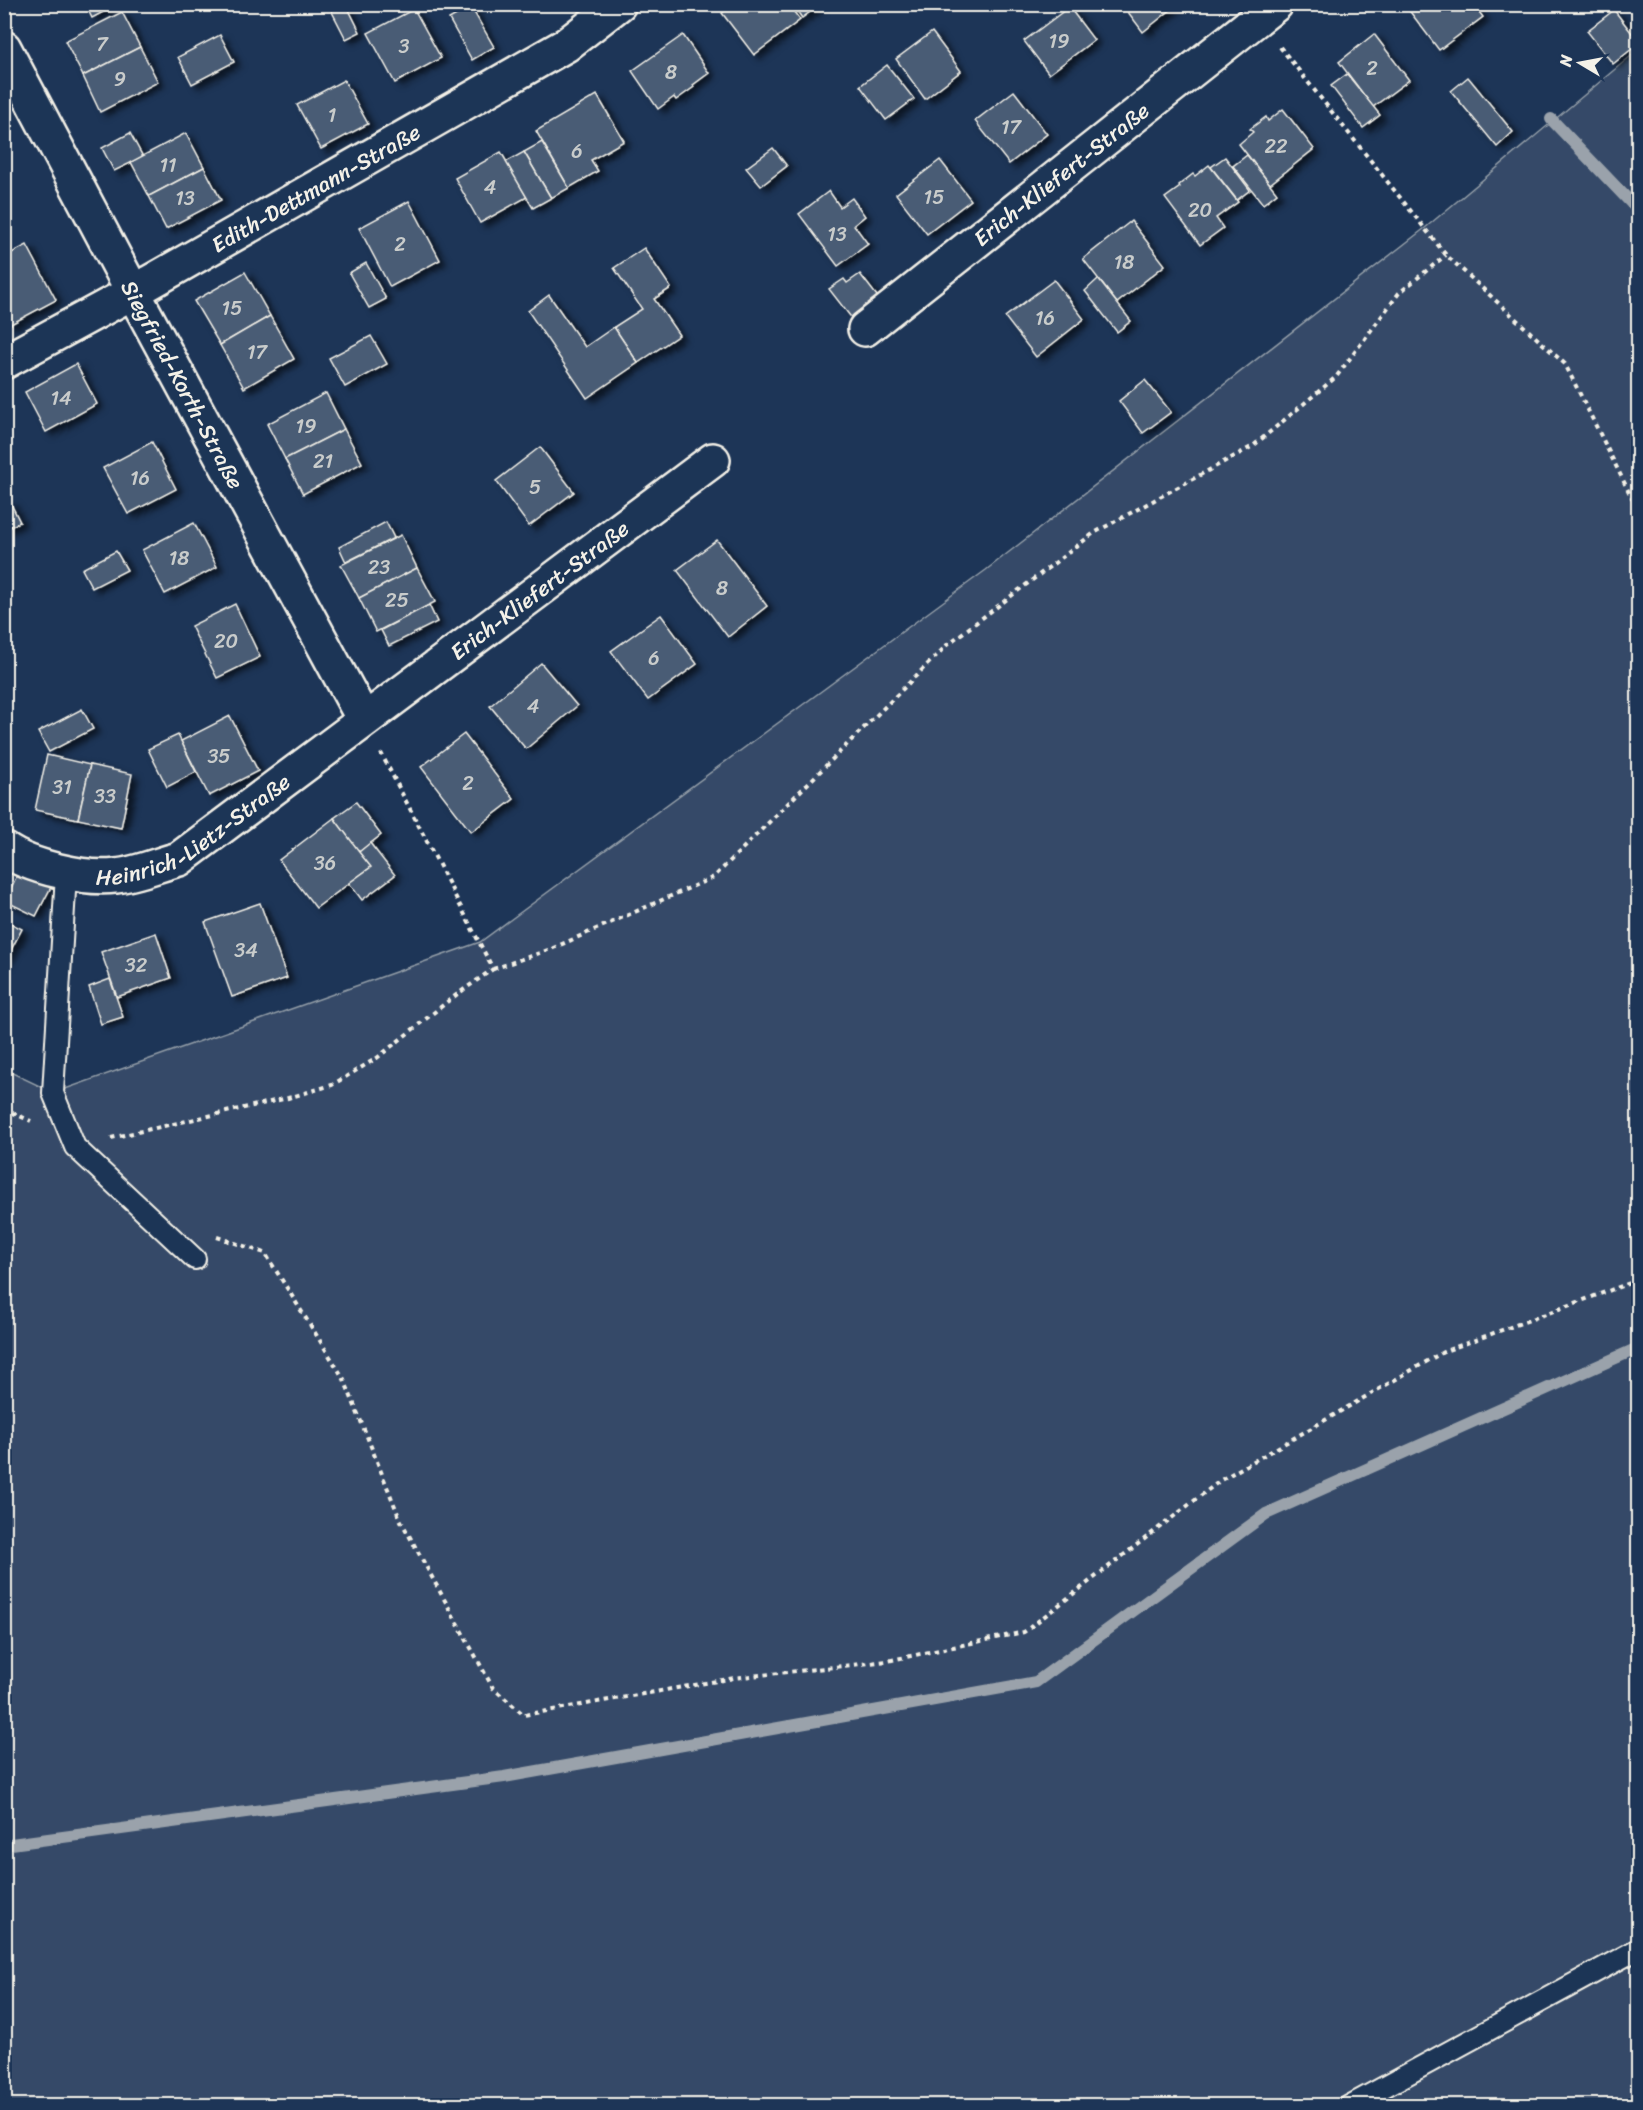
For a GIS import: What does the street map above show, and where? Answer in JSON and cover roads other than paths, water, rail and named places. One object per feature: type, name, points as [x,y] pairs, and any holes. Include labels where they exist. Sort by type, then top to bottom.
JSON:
[{"type":"street","name":"Edith-Dettmann-Straße","points":[[4,362],[133,292],[566,45],[619,4]]},
{"type":"street","name":"Erich-Kliefert-Straße","points":[[865,329],[1260,9]]},
{"type":"street","name":"Siegfried-Korth-Straße","points":[[4,48],[364,720]]},
{"type":"street","name":"Erich-Kliefert-Straße","points":[[364,720],[713,460]]},
{"type":"street","name":"Heinrich-Lietz-Straße","points":[[4,849],[13,856],[66,874],[116,876],[179,858],[364,720]]},
{"type":"lane","points":[[66,874],[53,1093],[72,1141],[195,1259]]},
{"type":"lane","points":[[1349,2106],[1638,1950]]},
{"type":"waterway","points":[[1551,119],[1638,210]]},
{"type":"waterway","points":[[4,1845],[504,1777],[1036,1682],[1266,1514],[1638,1348]]}]
